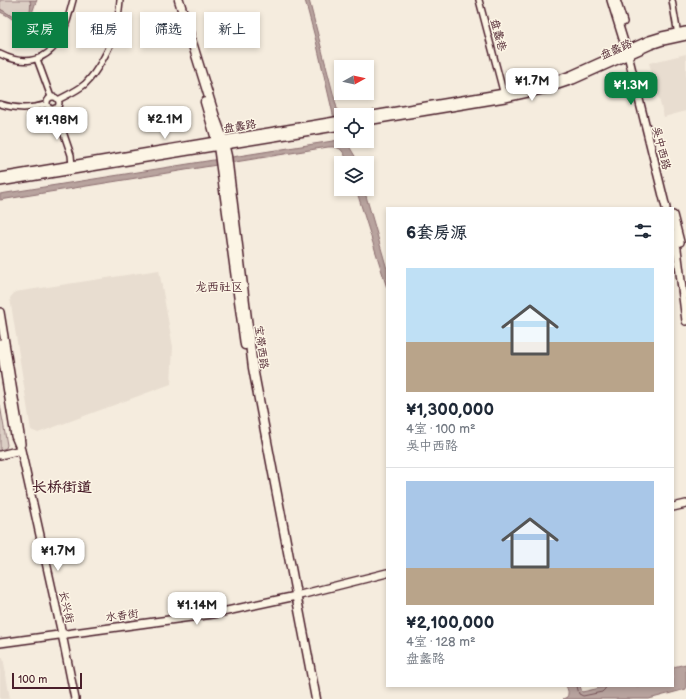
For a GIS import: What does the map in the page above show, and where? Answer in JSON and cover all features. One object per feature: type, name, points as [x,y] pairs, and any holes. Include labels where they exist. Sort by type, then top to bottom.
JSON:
[{"type":"main road","name":"宝带西路","points":[[174,0],[221,143]]},
{"type":"main road","name":"宝带西路","points":[[179,0],[216,120],[221,143],[253,368],[310,699]]},
{"type":"main road","name":"吴中西路","points":[[611,0],[629,52],[671,207]]},
{"type":"main road","name":"吴中西路","points":[[616,0],[666,207]]},
{"type":"main road","name":"盘蠡路","points":[[374,115],[504,95],[528,93],[554,87],[573,80],[629,52],[681,36],[686,31]]},
{"type":"main road","name":"盘蠡路","points":[[374,120],[504,95]]},
{"type":"main road","name":"盘蠡路","points":[[0,177],[73,167],[334,125]]},
{"type":"main road","name":"盘蠡路","points":[[0,182],[73,167]]},
{"type":"main road","points":[[674,219],[681,248],[686,284]]},
{"type":"main road","points":[[674,238],[677,249],[686,321]]},
{"type":"main road","name":"长兴街","points":[[0,312],[20,435],[21,450],[75,699]]},
{"type":"main road","name":"长兴街","points":[[0,343],[15,436],[21,450]]},
{"type":"main road","points":[[0,455],[21,450]]},
{"type":"main road","points":[[674,507],[686,504]]},
{"type":"main road","name":"水香街","points":[[0,643],[213,614],[293,597],[386,573]]},
{"type":"main road","name":"宝带西路","points":[[293,597],[316,699]]},
{"type":"street","points":[[0,54],[8,58],[19,60],[30,61],[41,58],[59,41],[73,0]]},
{"type":"street","points":[[58,100],[72,93],[95,73],[111,45],[116,28],[120,0]]},
{"type":"street","name":"盘蠡巷","points":[[479,0],[504,95]]},
{"type":"street","points":[[672,0],[681,36]]},
{"type":"street","points":[[37,59],[51,97]]},
{"type":"street","points":[[51,97],[56,97],[58,100]]},
{"type":"street","points":[[47,104],[51,97]]},
{"type":"street","points":[[55,108],[59,104],[58,100]]},
{"type":"street","points":[[0,104],[8,107],[25,108],[47,104]]},
{"type":"street","points":[[47,104],[53,109],[55,108]]},
{"type":"street","points":[[55,108],[71,155],[73,167]]},
{"type":"shaded area","points":[[0,0],[30,0],[30,12],[12,12],[12,17],[0,9]]},
{"type":"shaded area","points":[[686,54],[686,111],[664,117],[649,63]]},
{"type":"shaded area","points":[[159,270],[173,347],[171,384],[38,433],[31,430],[10,298],[15,292]]},
{"type":"shaded area","points":[[0,405],[7,445],[6,448],[0,450]]},
{"type":"shaded area","points":[[0,657],[3,657],[10,699],[0,699]]},
{"type":"water","points":[[30,0],[37,0],[33,12],[30,12]]},
{"type":"water","points":[[305,0],[309,0],[337,108],[334,108],[334,118]]},
{"type":"water","points":[[0,9],[12,16],[12,20],[0,12]]},
{"type":"water","points":[[334,141],[334,147],[0,200],[0,194]]},
{"type":"water","points":[[339,148],[350,148],[355,156],[345,156]]},
{"type":"water","points":[[358,196],[366,196],[386,266],[386,285]]},
{"type":"water","points":[[686,664],[686,689],[649,699],[563,699],[567,697],[568,694],[566,687],[580,687],[582,692],[604,687],[674,687],[674,667]]},
{"type":"district","name":"龙西社区","points":[[219,287]]},
{"type":"district","name":"长桥街道","points":[[62,487]]}]
